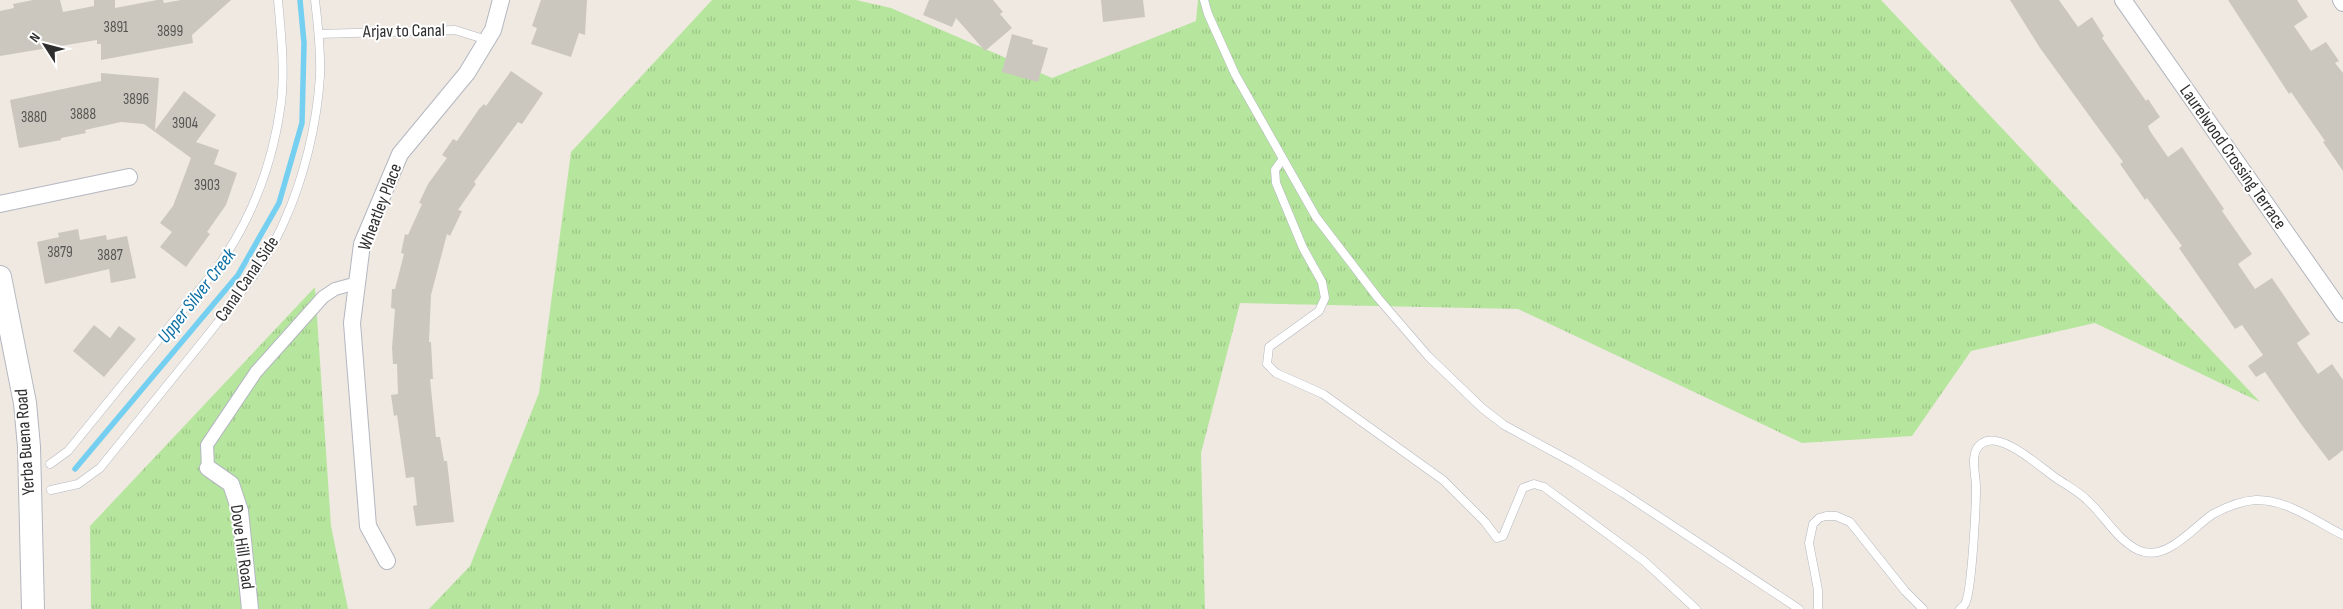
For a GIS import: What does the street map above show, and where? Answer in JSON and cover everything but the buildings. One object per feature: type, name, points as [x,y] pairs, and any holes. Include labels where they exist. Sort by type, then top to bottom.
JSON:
[{"type":"main road","name":"Yerba Buena Road","points":[[0,277],[25,403],[29,447],[33,609]]},
{"type":"street","name":"Wheatley Place","points":[[387,561],[368,526],[352,323],[362,244],[400,154],[467,73],[493,30],[501,0]]},
{"type":"street","name":"Laurelwood Crossing Terrace","points":[[2123,0],[2343,314]]},
{"type":"street","points":[[0,204],[129,177]]},
{"type":"street","points":[[208,468],[207,445],[256,372],[323,297],[335,289],[357,283]]},
{"type":"street","name":"Dove Hill Road","points":[[208,468],[231,484],[240,511],[249,578],[250,609]]},
{"type":"lane","name":"Canal Canal Side","points":[[50,464],[68,451],[217,268],[230,249],[256,199],[269,162],[281,102],[278,0]]},
{"type":"lane","name":"Canal Canal Side","points":[[51,490],[78,484],[100,468],[221,318],[264,261],[284,223],[302,173],[313,122],[320,77],[319,34],[315,0]]},
{"type":"lane","points":[[1204,0],[1208,14],[1235,74],[1316,217],[1378,298],[1428,356],[1482,408],[1504,425],[1574,463],[1800,609]]},
{"type":"lane","name":"Arjav to Canal","points":[[319,34],[455,30],[487,40]]},
{"type":"lane","points":[[1282,160],[1275,170],[1276,183],[1299,240],[1325,291],[1324,306],[1269,347],[1267,364],[1276,373],[1324,394],[1443,480],[1486,522],[1497,538],[1503,536],[1523,488],[1534,484],[1544,487],[1656,570],[1696,609]]},
{"type":"lane","points":[[1960,609],[1965,604],[1970,586],[1976,487],[1974,457],[1976,449],[1982,442],[1992,440],[2008,445],[2024,454],[2087,499],[2127,543],[2140,551],[2153,553],[2166,549],[2214,514],[2227,507],[2256,500],[2270,501],[2284,506],[2343,535]]},
{"type":"lane","points":[[1818,609],[1818,590],[1809,543],[1813,524],[1818,518],[1836,516],[1850,522],[1900,585],[1923,609]]},
{"type":"green space","points":[[712,0],[856,0],[891,8],[1052,78],[1196,21],[1198,0],[1881,0],[2260,402],[2095,323],[1971,351],[1912,436],[1802,443],[1518,309],[1240,303],[1201,453],[1205,609],[429,609],[470,566],[539,393],[571,152]]},
{"type":"green space","points":[[315,287],[331,526],[348,609],[91,609],[90,526]]},
{"type":"waterway","name":"Upper Silver Creek","points":[[75,469],[238,275],[279,203],[302,123],[304,43],[300,0]]}]
